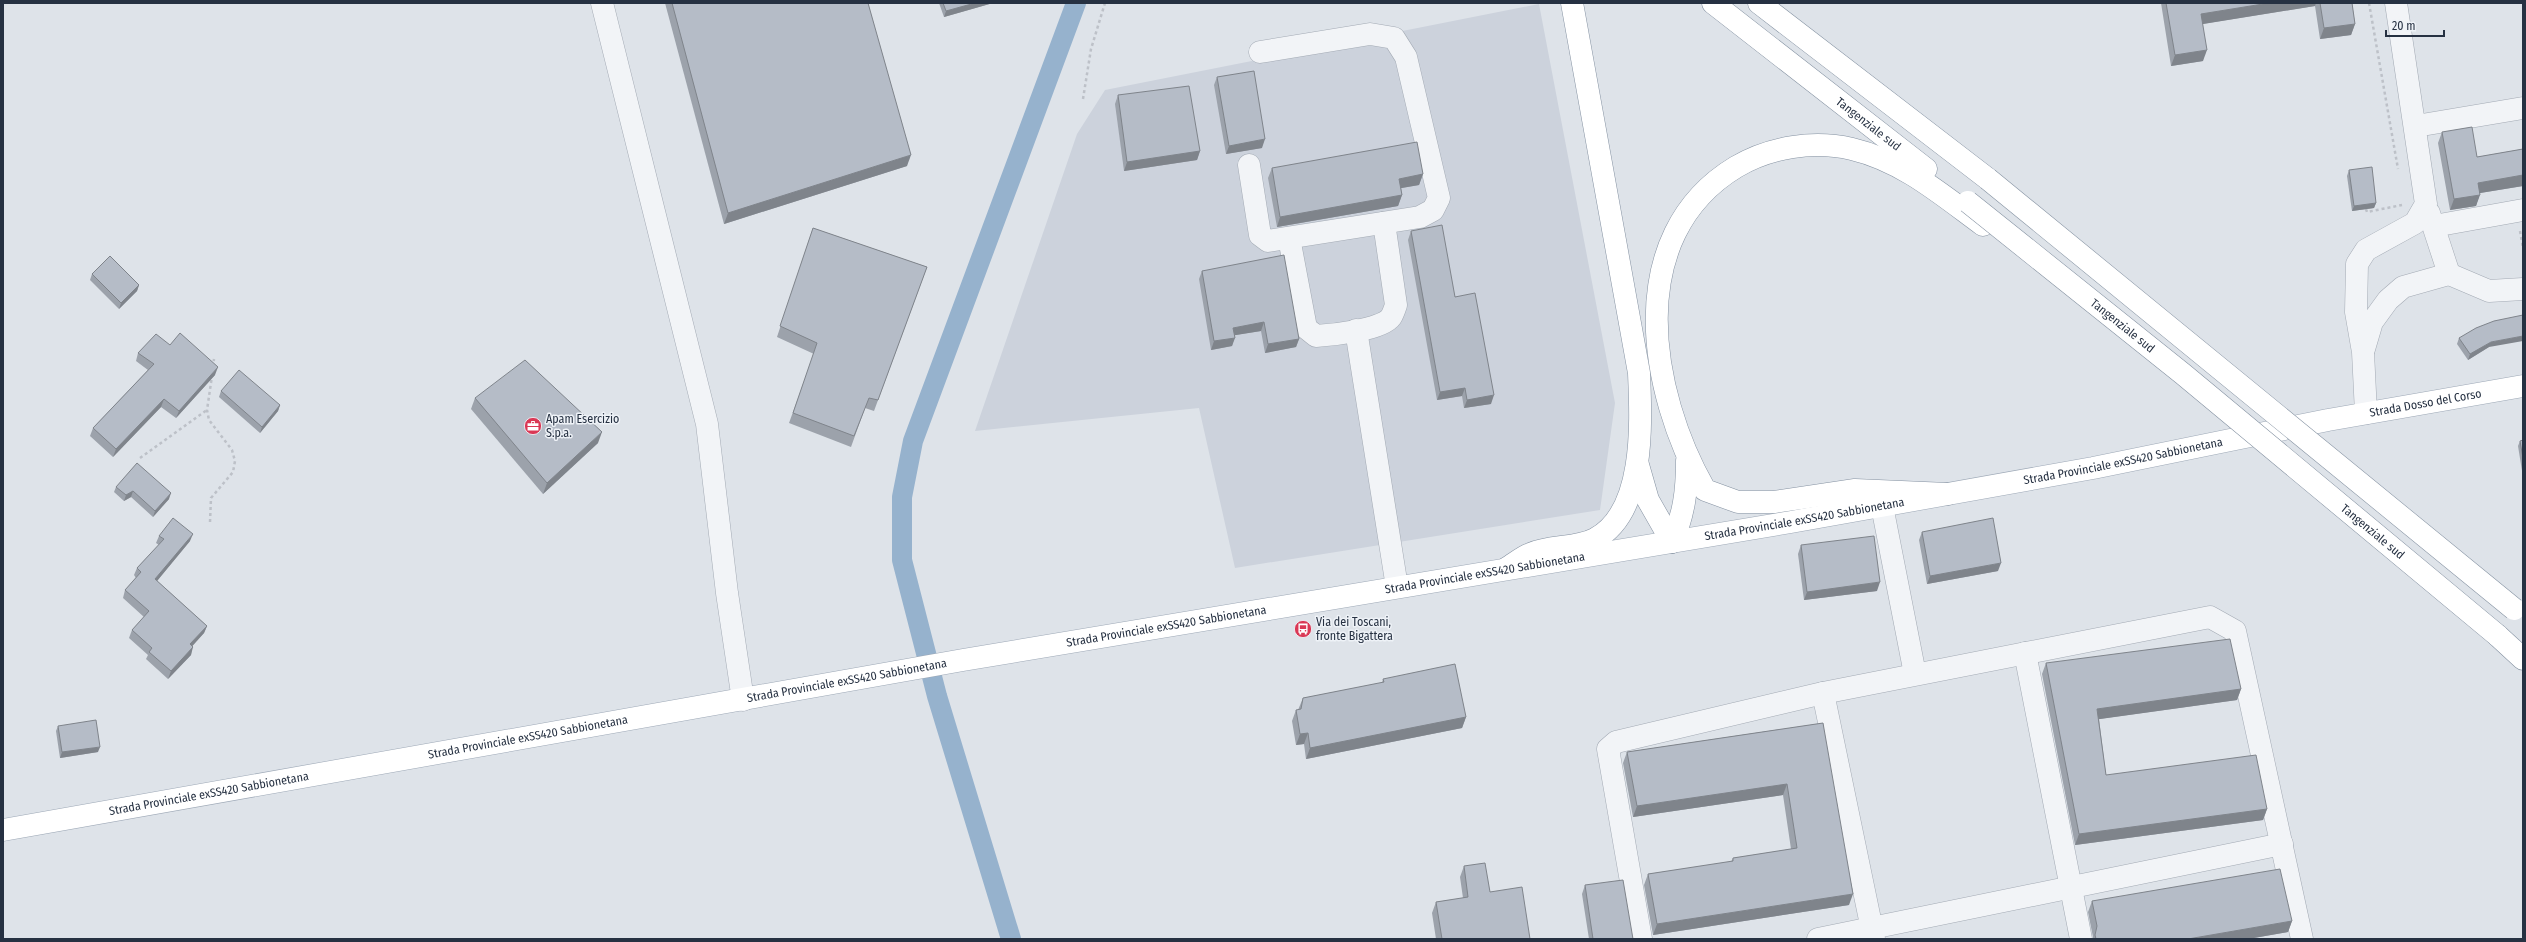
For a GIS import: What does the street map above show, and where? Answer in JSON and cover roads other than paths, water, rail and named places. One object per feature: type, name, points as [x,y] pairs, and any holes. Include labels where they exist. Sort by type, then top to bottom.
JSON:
[{"type":"main road","points":[[1506,568],[1530,554],[1594,539],[1613,526],[1626,501],[1638,465],[1641,422],[1639,373],[1572,3]]},
{"type":"main road","name":"Tangenziale sud","points":[[1713,3],[1965,206],[2183,374],[2497,635],[2523,659]]},
{"type":"main road","points":[[1759,3],[1988,180],[2520,614]]},
{"type":"main road","points":[[1948,494],[1855,490],[1774,502],[1738,502],[1705,490],[1687,458],[1661,369],[1655,317],[1660,278],[1669,247],[1683,218],[1704,193],[1725,174],[1752,157],[1786,148],[1818,145],[1852,149],[1889,161],[1965,206]]},
{"type":"main road","name":"Strada Dosso del Corso","points":[[2328,420],[2523,386]]},
{"type":"main road","name":"Strada Provinciale exSS420 Sabbionetana","points":[[3,830],[743,700],[902,670],[1882,506],[2093,468],[2328,420]]},
{"type":"main road","points":[[1672,542],[1682,518],[1687,491],[1687,458]]},
{"type":"main road","points":[[1638,465],[1648,500],[1672,542]]},
{"type":"lane","points":[[602,3],[707,424],[727,593],[743,700]]},
{"type":"lane","points":[[2396,3],[2416,126],[2426,204],[2449,274]]},
{"type":"lane","points":[[1249,165],[1260,235],[1268,241],[1420,217],[1433,210],[1439,198],[1406,57],[1401,46],[1394,38],[1370,34],[1260,52]]},
{"type":"lane","points":[[2416,126],[2523,108]]},
{"type":"lane","points":[[2366,413],[2363,352],[2356,312],[2357,264],[2366,250],[2415,223],[2426,204]]},
{"type":"lane","points":[[2434,226],[2523,210]]},
{"type":"lane","points":[[1289,238],[1306,328],[1316,336],[1356,330],[1381,324],[1391,317],[1396,305],[1384,223]]},
{"type":"lane","points":[[2363,352],[2372,322],[2388,300],[2403,287],[2449,274],[2489,291],[2523,289]]},
{"type":"lane","points":[[1356,330],[1397,587]]},
{"type":"lane","points":[[1882,506],[1915,674]]},
{"type":"lane","points":[[1641,939],[1608,750],[1616,742],[1915,674],[2210,617],[2235,632],[2302,939]]},
{"type":"lane","points":[[2024,653],[2081,939]]},
{"type":"lane","points":[[1823,694],[1873,934]]},
{"type":"lane","points":[[1818,939],[1873,934],[2070,887],[2282,844]]},
{"type":"waterway","points":[[1011,939],[937,696],[902,560],[902,497],[913,441],[1076,3]]},
{"type":"place","name":"Apam Esercizio S.p.a.","points":[[533,426]]},
{"type":"place","name":"Via dei Toscani, fronte Bigattera","points":[[1303,629]]}]
